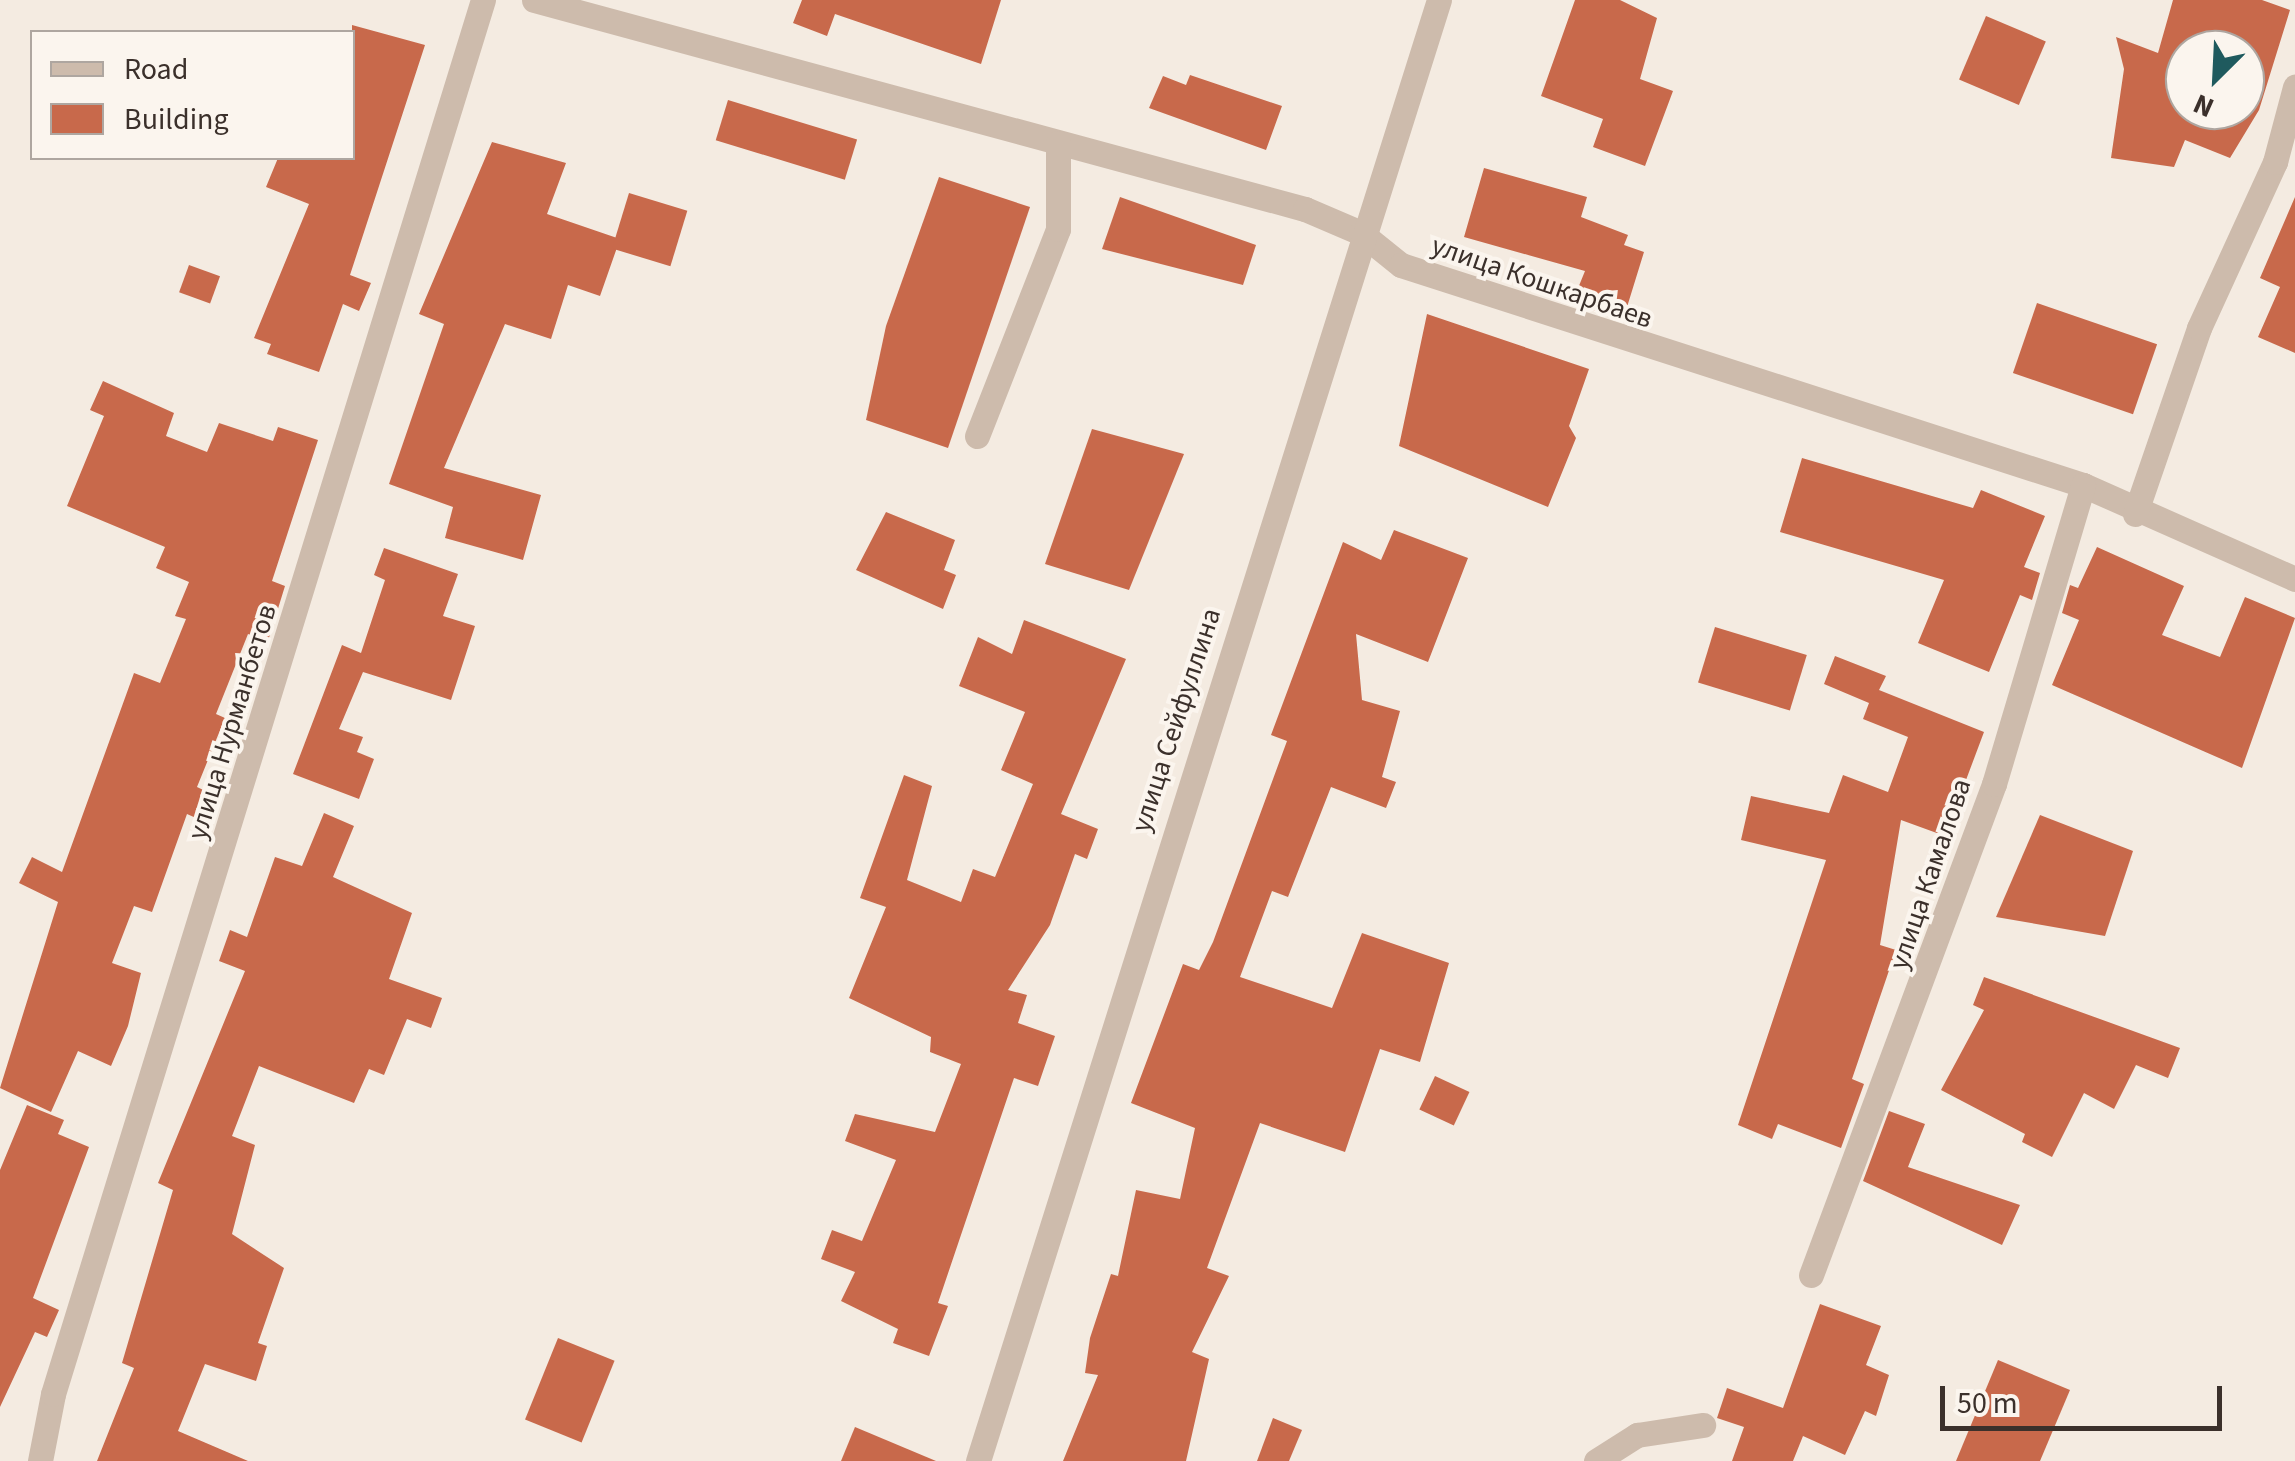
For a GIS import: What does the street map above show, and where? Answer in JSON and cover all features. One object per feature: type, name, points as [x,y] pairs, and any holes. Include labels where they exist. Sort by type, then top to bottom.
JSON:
[{"type":"street","name":"улица Нурманбетов","points":[[40,1461],[53,1394],[483,0]]},
{"type":"street","name":"улица Кошкарбаев","points":[[534,0],[1304,209],[1361,234],[1401,266],[2083,486],[2135,514],[2295,580]]},
{"type":"street","name":"улица Сейфуллина","points":[[978,1461],[1361,234],[1438,0]]},
{"type":"street","points":[[2135,514],[2199,328],[2275,162],[2295,87]]},
{"type":"street","points":[[977,436],[1058,229],[1058,142]]},
{"type":"street","name":"улица Камалова","points":[[1812,1274],[1994,784],[2083,486]]},
{"type":"street","points":[[1596,1461],[1637,1434],[1703,1426]]},
{"type":"building","points":[[802,0],[1001,0],[981,64],[835,14],[827,36],[793,23]]},
{"type":"building","points":[[1575,0],[1620,0],[1657,18],[1640,79],[1673,91],[1645,166],[1593,147],[1603,119],[1541,96]]},
{"type":"building","points":[[2173,0],[2262,0],[2290,10],[2265,91],[2265,30],[2165,30],[2165,130],[2247,130],[2230,158],[2185,140],[2174,167],[2111,158],[2124,69],[2116,37],[2158,53]]},
{"type":"building","points":[[1986,16],[2046,41],[2019,105],[1959,80]]},
{"type":"building","points":[[352,25],[425,45],[350,275],[371,283],[359,311],[343,304],[319,372],[267,354],[271,344],[254,338],[309,204],[266,187],[277,160],[355,160]]},
{"type":"building","points":[[1190,75],[1282,106],[1266,150],[1149,108],[1163,76],[1186,85]]},
{"type":"building","points":[[728,100],[857,139],[845,180],[716,140]]},
{"type":"building","points":[[492,142],[566,163],[547,214],[620,239],[600,296],[568,285],[551,339],[505,324],[444,468],[541,495],[523,560],[445,538],[453,507],[389,484],[444,324],[419,314]]},
{"type":"building","points":[[1484,168],[1587,197],[1581,217],[1628,235],[1624,245],[1644,252],[1623,320],[1572,303],[1585,271],[1464,237]]},
{"type":"building","points":[[939,177],[1030,207],[948,448],[866,420],[886,326]]},
{"type":"building","points":[[629,193],[687,211],[670,266],[612,248]]},
{"type":"building","points":[[1120,197],[1256,245],[1243,285],[1102,249]]},
{"type":"building","points":[[2295,197],[2295,353],[2258,337],[2280,287],[2260,278]]},
{"type":"building","points":[[189,265],[220,276],[210,304],[179,292]]},
{"type":"building","points":[[2037,303],[2157,344],[2133,414],[2013,373]]},
{"type":"building","points":[[1427,314],[1589,369],[1569,426],[1576,438],[1548,507],[1399,446]]},
{"type":"building","points":[[103,381],[174,413],[166,436],[207,452],[219,423],[273,441],[278,427],[318,440],[272,581],[285,586],[268,641],[248,634],[216,714],[225,718],[197,787],[216,796],[205,822],[187,814],[152,912],[134,906],[112,963],[141,973],[128,1026],[111,1066],[78,1051],[51,1112],[0,1088],[58,902],[19,883],[32,857],[62,872],[134,673],[160,683],[186,619],[175,616],[189,582],[156,568],[165,547],[67,506],[104,416],[90,410]]},
{"type":"building","points":[[1092,429],[1184,454],[1129,590],[1045,564]]},
{"type":"building","points":[[1802,458],[1973,508],[1981,490],[2045,516],[2024,567],[2040,573],[2032,600],[2020,595],[1989,672],[1918,643],[1944,580],[1780,532]]},
{"type":"building","points":[[886,512],[955,540],[944,570],[956,575],[943,609],[856,570]]},
{"type":"building","points":[[1394,530],[1468,558],[1428,662],[1356,634],[1362,700],[1400,711],[1382,777],[1396,782],[1386,808],[1331,787],[1288,897],[1272,891],[1240,977],[1332,1008],[1362,933],[1449,963],[1420,1062],[1380,1049],[1345,1152],[1260,1123],[1207,1268],[1229,1276],[1192,1352],[1209,1359],[1186,1461],[1063,1461],[1098,1375],[1085,1373],[1090,1338],[1111,1274],[1118,1276],[1136,1190],[1180,1199],[1195,1128],[1131,1103],[1183,964],[1199,970],[1213,942],[1287,741],[1271,735],[1343,542],[1381,560]]},
{"type":"building","points":[[2097,547],[2184,586],[2162,635],[2220,657],[2245,597],[2295,618],[2242,768],[2052,685],[2079,620],[2062,613],[2070,585],[2078,588]]},
{"type":"building","points":[[384,548],[458,574],[443,616],[475,626],[451,700],[363,672],[339,729],[363,737],[357,752],[374,759],[359,799],[293,774],[342,645],[361,653],[385,580],[374,575]]},
{"type":"building","points":[[1024,620],[1126,659],[1061,814],[1098,829],[1087,859],[1075,854],[1050,925],[1008,990],[1027,995],[1018,1023],[1055,1036],[1038,1086],[1014,1078],[938,1303],[948,1306],[929,1356],[893,1343],[898,1329],[841,1301],[855,1272],[821,1259],[832,1230],[862,1241],[896,1160],[845,1141],[855,1114],[935,1132],[961,1064],[930,1052],[931,1037],[849,998],[886,907],[860,898],[904,775],[932,786],[907,880],[961,902],[973,869],[995,877],[1033,784],[1001,770],[1025,712],[959,686],[978,637],[1012,654]]},
{"type":"building","points":[[1715,627],[1807,655],[1790,711],[1698,682]]},
{"type":"building","points":[[1835,656],[1886,676],[1879,690],[1984,732],[1945,836],[1901,820],[1880,945],[1896,950],[1852,1079],[1864,1084],[1841,1148],[1778,1124],[1772,1139],[1738,1125],[1826,860],[1741,840],[1751,796],[1829,813],[1843,775],[1888,792],[1908,737],[1863,719],[1869,703],[1824,684]]},
{"type":"building","points":[[324,813],[354,826],[333,877],[412,913],[389,979],[442,998],[431,1028],[407,1019],[384,1075],[369,1069],[354,1103],[259,1066],[232,1136],[255,1145],[232,1234],[284,1268],[258,1343],[267,1346],[256,1381],[205,1364],[178,1431],[248,1461],[97,1461],[134,1368],[122,1363],[173,1190],[158,1183],[245,971],[219,961],[230,930],[247,937],[275,857],[302,866]]},
{"type":"building","points":[[2040,815],[2133,851],[2105,936],[1996,917]]},
{"type":"building","points":[[1984,977],[2180,1048],[2168,1078],[2136,1065],[2114,1109],[2084,1093],[2052,1157],[2022,1142],[2025,1134],[1941,1090],[1984,1010],[1973,1005]]},
{"type":"building","points":[[1435,1076],[1469,1092],[1454,1126],[1419,1110]]},
{"type":"building","points":[[27,1105],[64,1120],[58,1134],[89,1147],[33,1298],[59,1310],[47,1337],[35,1332],[0,1407],[0,1170]]},
{"type":"building","points":[[1889,1111],[1925,1124],[1908,1167],[2020,1205],[2002,1245],[1863,1181]]},
{"type":"building","points":[[1820,1304],[1881,1326],[1866,1365],[1889,1375],[1876,1416],[1865,1411],[1845,1455],[1803,1436],[1793,1461],[1732,1461],[1744,1427],[1717,1418],[1727,1388],[1783,1408]]},
{"type":"building","points":[[558,1338],[615,1361],[582,1442],[525,1420]]},
{"type":"building","points":[[1998,1360],[2070,1390],[2040,1461],[1956,1461]]},
{"type":"building","points":[[1273,1418],[1302,1430],[1289,1461],[1257,1461]]},
{"type":"building","points":[[855,1427],[936,1461],[841,1461]]}]
